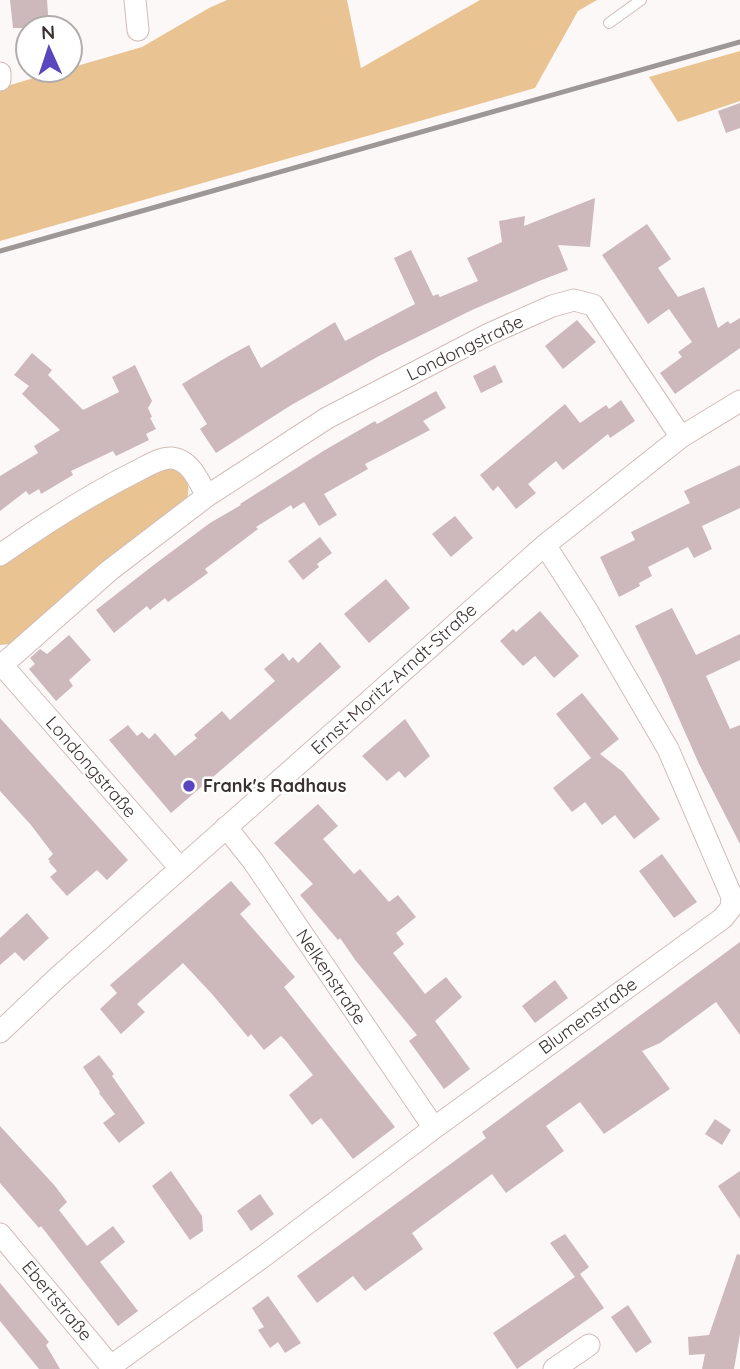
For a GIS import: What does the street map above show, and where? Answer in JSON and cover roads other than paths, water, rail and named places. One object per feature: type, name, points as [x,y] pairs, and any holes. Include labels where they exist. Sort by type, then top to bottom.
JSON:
[{"type":"street","points":[[135,0],[138,30]]},
{"type":"street","points":[[0,73],[1,80]]},
{"type":"street","name":"Londongstraße","points":[[180,868],[1,664],[110,570],[207,496],[327,418],[489,334],[552,306],[574,300],[593,304],[681,438]]},
{"type":"street","name":"Ernst-Moritz-Arndt-Straße","points":[[0,1032],[58,977],[545,545],[681,438],[740,401]]},
{"type":"street","points":[[0,555],[41,526],[104,488],[161,459],[172,458],[188,465],[207,496]]},
{"type":"street","name":"Blumenstraße","points":[[112,1367],[723,918],[731,908],[733,897],[668,749],[588,612],[545,545]]},
{"type":"street","name":"Nelkenstraße","points":[[226,827],[253,861],[434,1128]]},
{"type":"street","name":"Ebertstraße","points":[[0,1234],[112,1367]]},
{"type":"street","points":[[554,1369],[589,1345]]},
{"type":"lane","points":[[609,23],[640,0]]},
{"type":"railway","points":[[0,251],[740,42]]},
{"type":"place","name":"Frank's Radhaus","points":[[189,786]]}]
